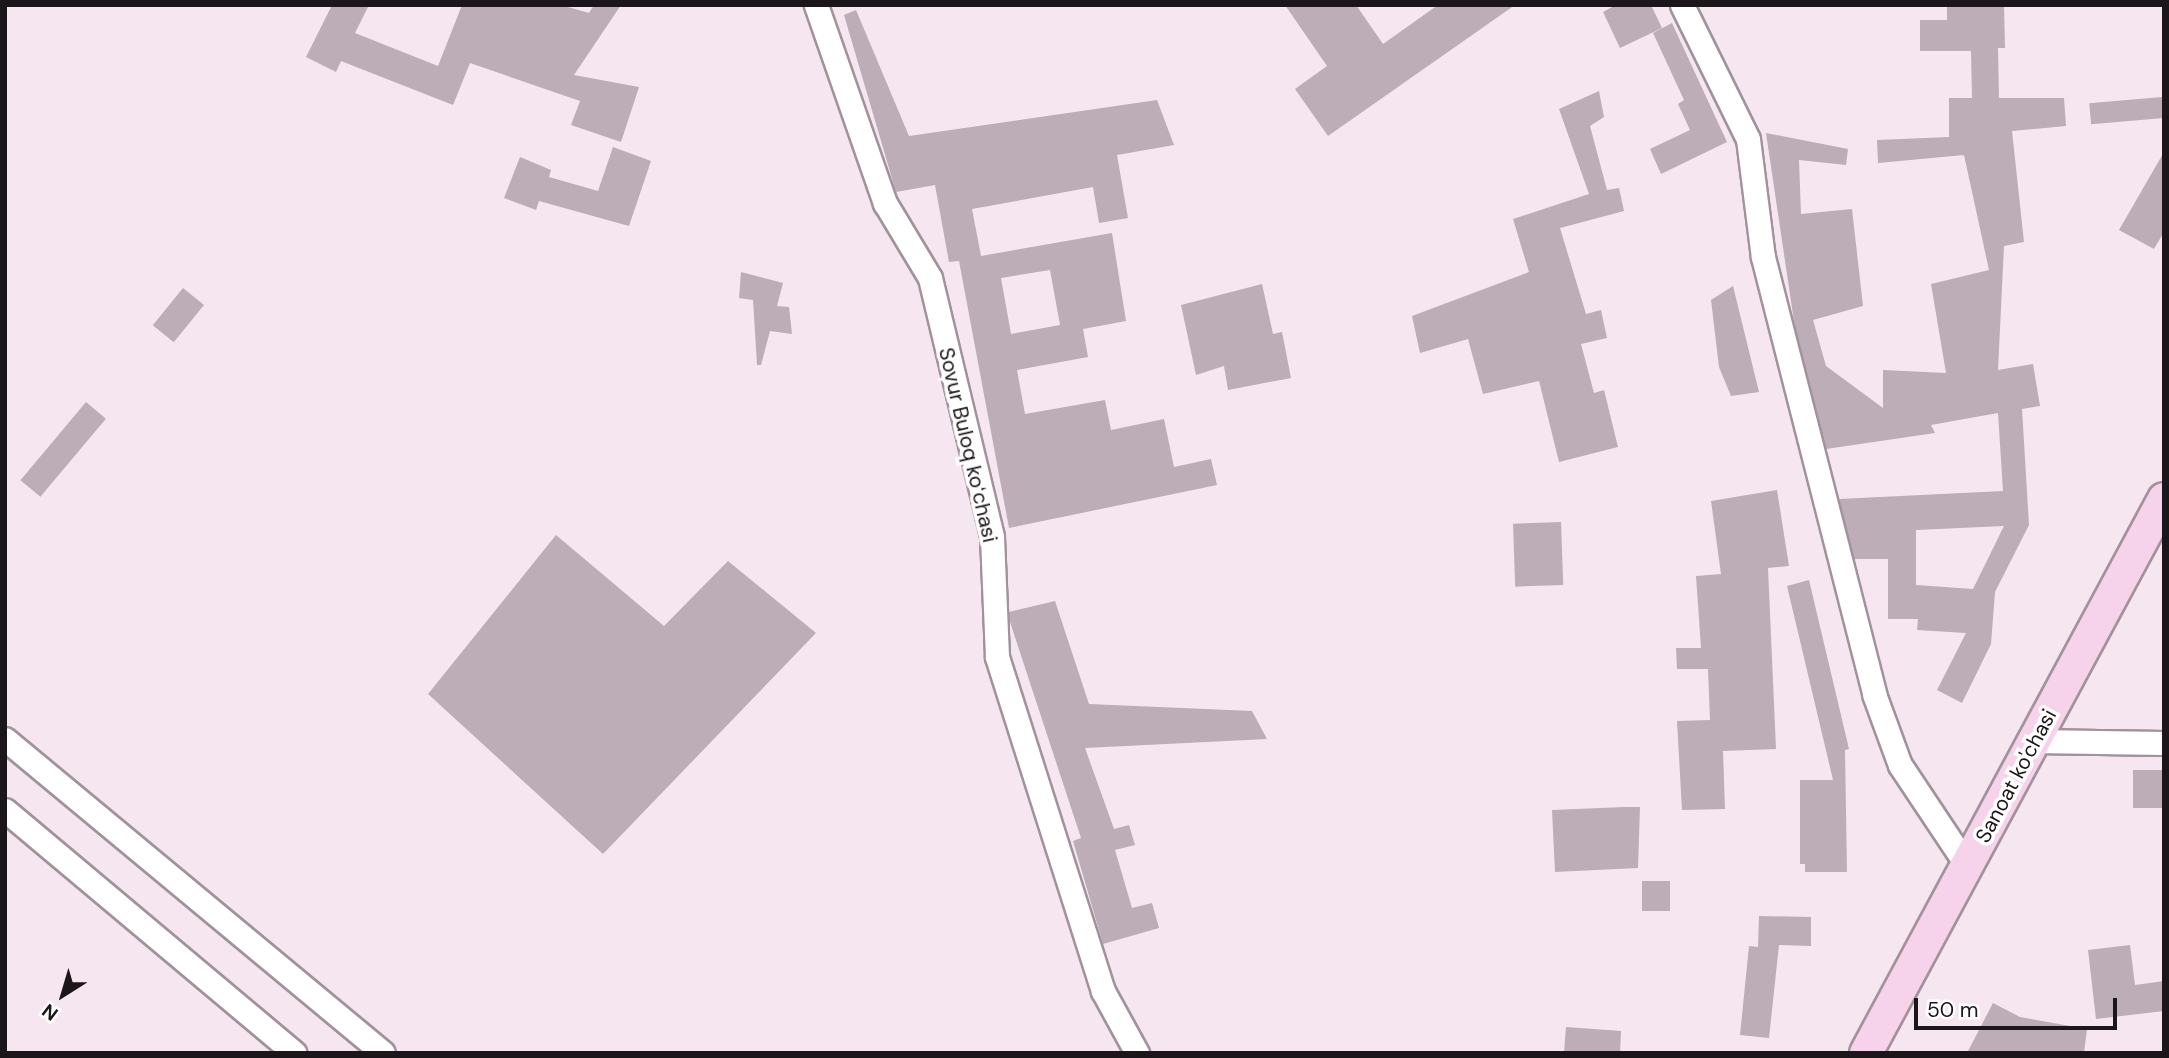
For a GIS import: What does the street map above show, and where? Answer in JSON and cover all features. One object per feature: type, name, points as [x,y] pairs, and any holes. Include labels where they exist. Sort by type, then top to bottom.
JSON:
[{"type":"main road","name":"Sanoat ko'chasi","points":[[1866,1053],[2164,499]]},
{"type":"street","name":"Sovur Buloq koʻchasi","points":[[816,5],[885,203],[930,278],[992,537],[996,657],[1103,991],[1137,1053]]},
{"type":"street","points":[[1682,5],[1748,139],[1763,257],[1874,694],[1900,765],[1968,867]]},
{"type":"street","points":[[5,739],[383,1053]]},
{"type":"street","points":[[2034,741],[2164,743]]},
{"type":"street","points":[[5,810],[295,1053]]},
{"type":"building","points":[[332,5],[369,5],[355,33],[438,66],[462,5],[561,5],[589,13],[594,5],[621,5],[574,75],[639,87],[621,142],[571,125],[580,101],[470,63],[453,105],[341,61],[336,72],[306,57]]},
{"type":"building","points":[[1285,5],[1356,5],[1383,44],[1438,5],[1515,5],[1328,136],[1295,89],[1327,66]]},
{"type":"building","points":[[1616,5],[1651,5],[1662,28],[1620,48],[1603,12]]},
{"type":"building","points":[[1947,5],[2004,5],[2005,48],[1998,48],[1999,98],[2064,98],[2066,126],[2012,131],[2024,242],[2004,246],[1998,370],[2033,364],[2040,406],[2022,409],[2029,525],[1995,592],[1991,644],[1962,703],[1937,690],[1966,633],[1917,630],[1918,619],[1888,619],[1888,559],[1854,559],[1839,499],[2003,491],[1998,413],[1931,425],[1935,433],[1826,449],[1795,328],[1766,133],[1848,149],[1846,165],[1799,160],[1801,214],[1852,209],[1863,306],[1813,320],[1826,366],[1883,408],[1883,370],[1946,373],[1931,284],[1989,270],[1964,155],[1878,163],[1877,140],[1949,137],[1949,98],[1972,98],[1971,51],[1920,51],[1920,20],[1947,20]],"holes":[[[2004,526],[1973,589],[1916,585],[1916,530]]]},
{"type":"building","points":[[856,10],[909,136],[1157,100],[1174,145],[1117,155],[1128,218],[1099,223],[1093,187],[972,209],[981,256],[1112,233],[1126,321],[1083,329],[1088,357],[1017,370],[1025,414],[1105,400],[1111,430],[1164,419],[1174,467],[1211,459],[1217,485],[1009,528],[959,261],[949,262],[935,185],[896,192],[844,15]],"holes":[[[1050,270],[1060,325],[1011,334],[1001,278]]]},
{"type":"building","points":[[1672,23],[1727,142],[1661,174],[1650,149],[1690,130],[1678,104],[1684,100],[1653,33]]},
{"type":"building","points":[[1599,91],[1604,117],[1590,126],[1607,190],[1619,188],[1624,211],[1560,228],[1586,314],[1601,310],[1607,338],[1581,344],[1594,393],[1604,390],[1618,447],[1559,462],[1539,381],[1483,394],[1468,339],[1420,353],[1412,316],[1529,272],[1513,219],[1589,194],[1559,109]]},
{"type":"building","points":[[2162,97],[2164,118],[2091,124],[2089,103]]},
{"type":"building","points":[[613,147],[651,161],[629,226],[539,201],[536,210],[504,198],[520,157],[551,170],[549,177],[598,191]]},
{"type":"building","points":[[2164,152],[2164,232],[2154,249],[2119,230]]},
{"type":"building","points":[[741,272],[783,283],[777,306],[789,307],[792,334],[770,331],[761,365],[757,365],[753,300],[739,298]]},
{"type":"building","points":[[1262,284],[1273,334],[1282,332],[1291,378],[1228,390],[1224,366],[1196,375],[1181,305]]},
{"type":"building","points":[[1733,286],[1759,392],[1731,396],[1719,367],[1711,300]]},
{"type":"building","points":[[183,288],[204,305],[174,342],[153,325]]},
{"type":"building","points":[[86,402],[106,419],[40,497],[20,480]]},
{"type":"building","points":[[1777,490],[1789,566],[1768,568],[1776,749],[1723,751],[1725,809],[1682,810],[1677,721],[1710,720],[1708,669],[1677,669],[1676,648],[1701,648],[1696,576],[1721,574],[1711,501]]},
{"type":"building","points":[[1561,522],[1563,585],[1515,587],[1513,524]]},
{"type":"building","points":[[556,535],[664,626],[728,561],[816,633],[603,854],[428,694]]},
{"type":"building","points":[[1809,580],[1849,749],[1845,750],[1847,872],[1805,872],[1805,864],[1800,864],[1800,780],[1833,780],[1787,586]]},
{"type":"building","points":[[1055,601],[1089,704],[1252,711],[1267,739],[1085,748],[1114,829],[1129,825],[1135,845],[1115,850],[1132,908],[1152,903],[1159,928],[1103,944],[1073,841],[1081,838],[1010,622],[1009,612]]},
{"type":"building","points":[[2133,770],[2164,770],[2164,808],[2133,808]]},
{"type":"building","points":[[1640,807],[1638,868],[1555,872],[1552,810]]},
{"type":"building","points":[[1642,881],[1670,881],[1670,911],[1642,911]]},
{"type":"building","points":[[1759,916],[1811,917],[1811,946],[1779,945],[1769,1038],[1740,1035],[1749,946],[1758,947]]},
{"type":"building","points":[[2130,945],[2135,985],[2164,981],[2164,1011],[2096,1019],[2088,950]]},
{"type":"building","points":[[1993,1003],[2020,1017],[2087,1029],[2084,1053],[1967,1053]]},
{"type":"building","points":[[1566,1027],[1621,1031],[1620,1053],[1564,1053]]}]
